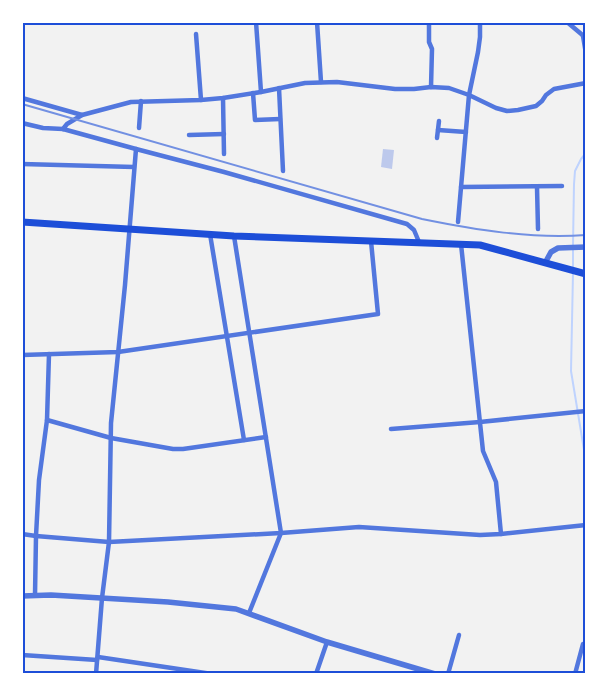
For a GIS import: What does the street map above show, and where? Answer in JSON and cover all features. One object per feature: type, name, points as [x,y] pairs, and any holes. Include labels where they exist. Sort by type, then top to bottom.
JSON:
[{"type":"main road","points":[[22,222],[234,236],[480,245],[586,274]]},
{"type":"street","points":[[256,22],[261,92]]},
{"type":"street","points":[[317,22],[321,82]]},
{"type":"street","points":[[428,22],[429,42],[432,49],[431,87]]},
{"type":"street","points":[[458,222],[469,95],[478,52],[480,22]]},
{"type":"street","points":[[567,22],[584,37],[586,54]]},
{"type":"street","points":[[196,34],[201,100]]},
{"type":"street","points":[[63,129],[67,124],[82,115],[132,102],[223,98],[305,83],[337,82],[395,89],[431,87],[454,90],[507,111],[536,106],[554,89],[586,84]]},
{"type":"street","points":[[279,88],[283,171]]},
{"type":"street","points":[[253,93],[255,120],[280,119]]},
{"type":"street","points":[[22,98],[82,115]]},
{"type":"street","points":[[223,98],[224,154]]},
{"type":"street","points":[[138,128],[141,101]]},
{"type":"street","points":[[437,138],[439,121]]},
{"type":"street","points":[[22,123],[43,128],[63,129],[407,224],[414,230],[419,242]]},
{"type":"street","points":[[438,130],[466,132]]},
{"type":"street","points":[[189,135],[224,134]]},
{"type":"street","points":[[96,674],[109,542],[111,423],[136,149]]},
{"type":"street","points":[[22,164],[134,167]]},
{"type":"street","points":[[461,187],[562,186]]},
{"type":"street","points":[[537,187],[538,229]]},
{"type":"street","points":[[210,234],[244,440]]},
{"type":"street","points":[[234,236],[281,533],[249,613]]},
{"type":"street","points":[[22,355],[118,352],[378,314],[371,241]]},
{"type":"street","points":[[461,244],[483,451],[496,482],[501,534]]},
{"type":"street","points":[[545,263],[551,252],[558,248],[582,247]]},
{"type":"street","points":[[35,595],[39,480],[47,420],[49,354]]},
{"type":"street","points":[[392,430],[580,411]]},
{"type":"street","points":[[47,420],[111,438],[183,450],[266,437]]},
{"type":"street","points":[[22,534],[109,542],[366,527],[480,535],[586,525]]},
{"type":"street","points":[[22,596],[51,595],[168,602],[236,609],[327,642],[435,674]]},
{"type":"street","points":[[448,674],[459,635]]},
{"type":"street","points":[[316,674],[327,642]]},
{"type":"street","points":[[574,674],[583,644]]},
{"type":"street","points":[[22,655],[98,659],[212,674]]},
{"type":"building","points":[[383,149],[394,150],[392,169],[381,167]]},
{"type":"waterway","points":[[573,245],[575,171],[586,153]]},
{"type":"waterway","points":[[573,250],[573,268]]},
{"type":"waterway","points":[[573,273],[571,371],[586,462]]},
{"type":"railway","points":[[22,104],[422,219],[463,227],[524,235],[586,235]]}]
